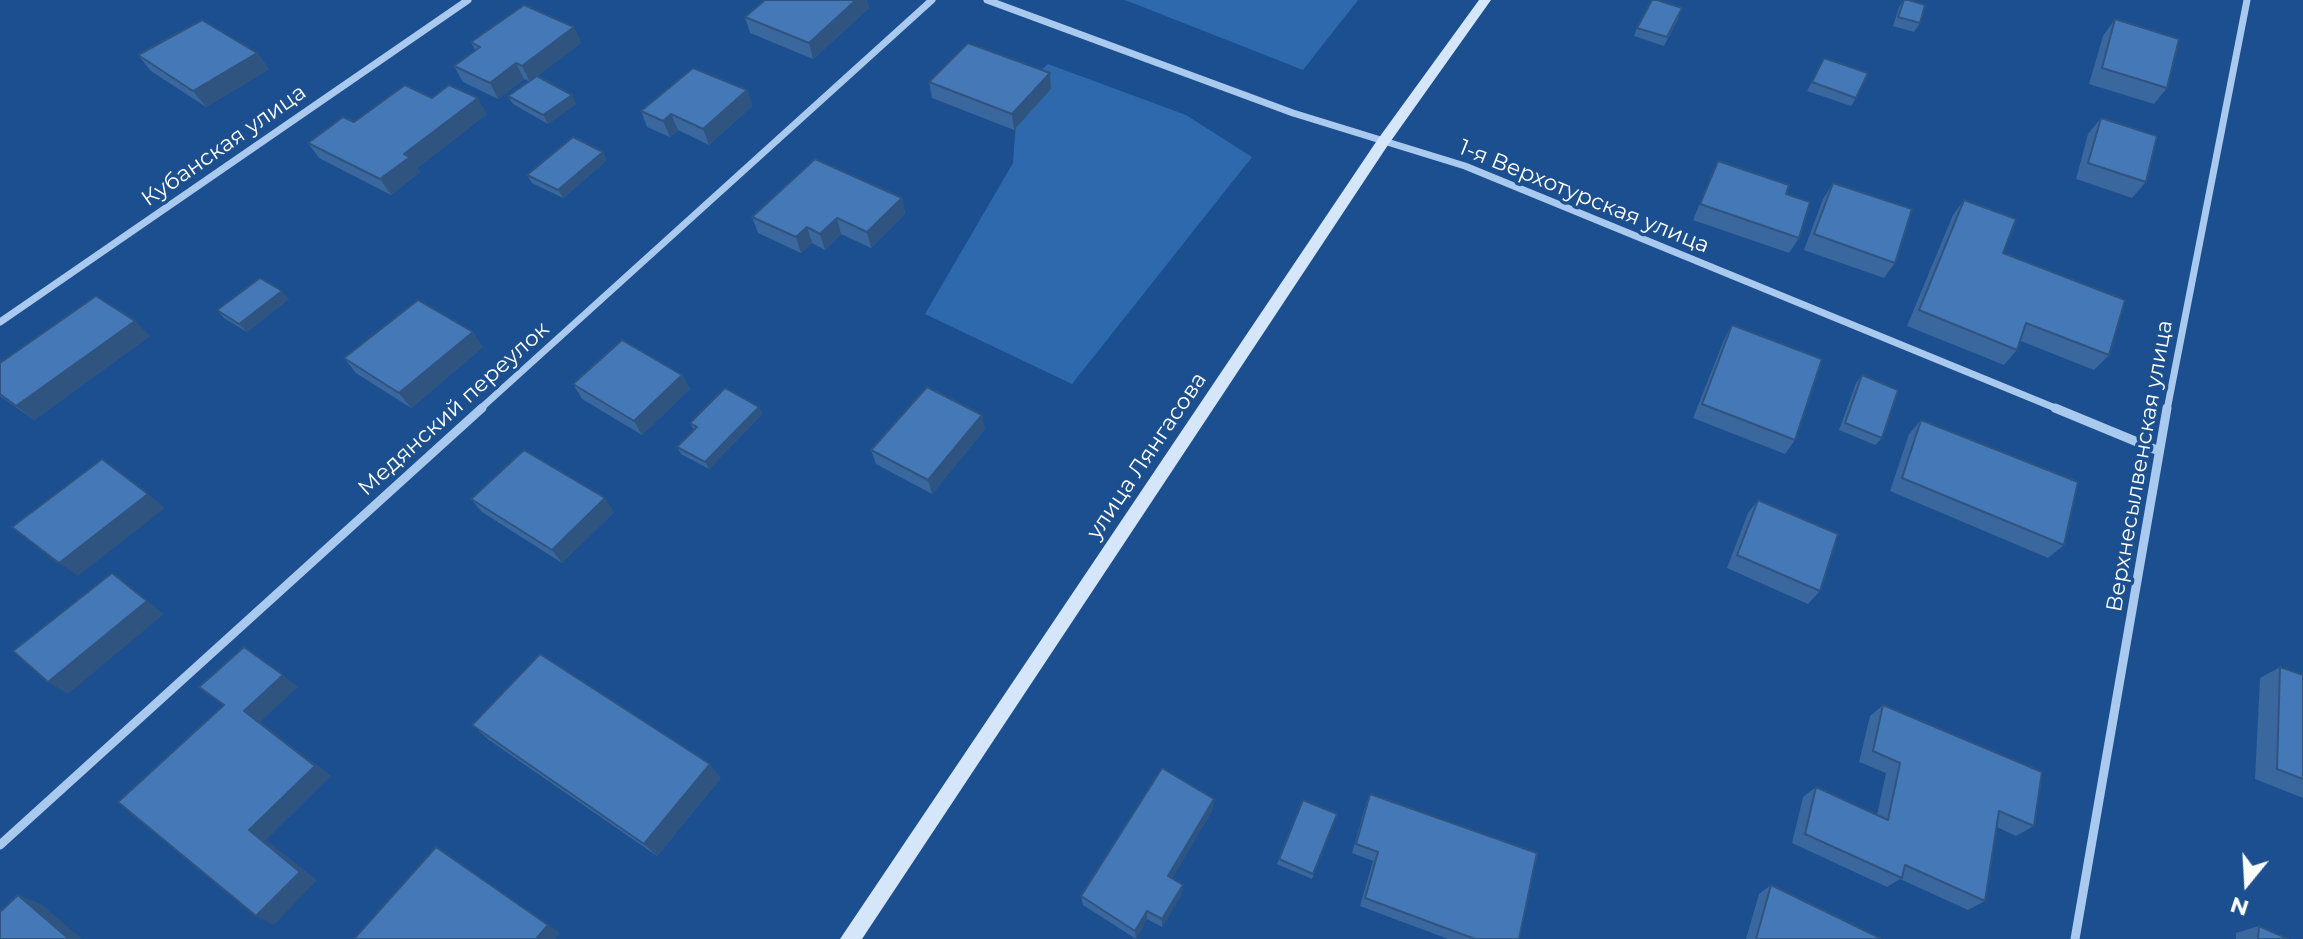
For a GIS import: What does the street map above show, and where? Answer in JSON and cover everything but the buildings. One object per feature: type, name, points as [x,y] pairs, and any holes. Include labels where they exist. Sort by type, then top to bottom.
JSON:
[{"type":"main road","name":"улица Лянгасова","points":[[850,939],[1383,142],[1485,0]]},
{"type":"street","name":"Кубанская улица","points":[[0,322],[468,0]]},
{"type":"street","name":"Медянский переулок","points":[[0,845],[932,0]]},
{"type":"street","name":"1-я Верхотурская улица","points":[[987,0],[1293,113],[1465,166],[2159,451]]},
{"type":"street","name":"Верхнесылвенская улица","points":[[2075,939],[2159,451],[2247,0]]},
{"type":"shaded area","points":[[1125,0],[1358,0],[1303,70]]},
{"type":"shaded area","points":[[1048,64],[1186,115],[1252,157],[1072,384],[925,314],[1013,163],[1018,92]]}]
